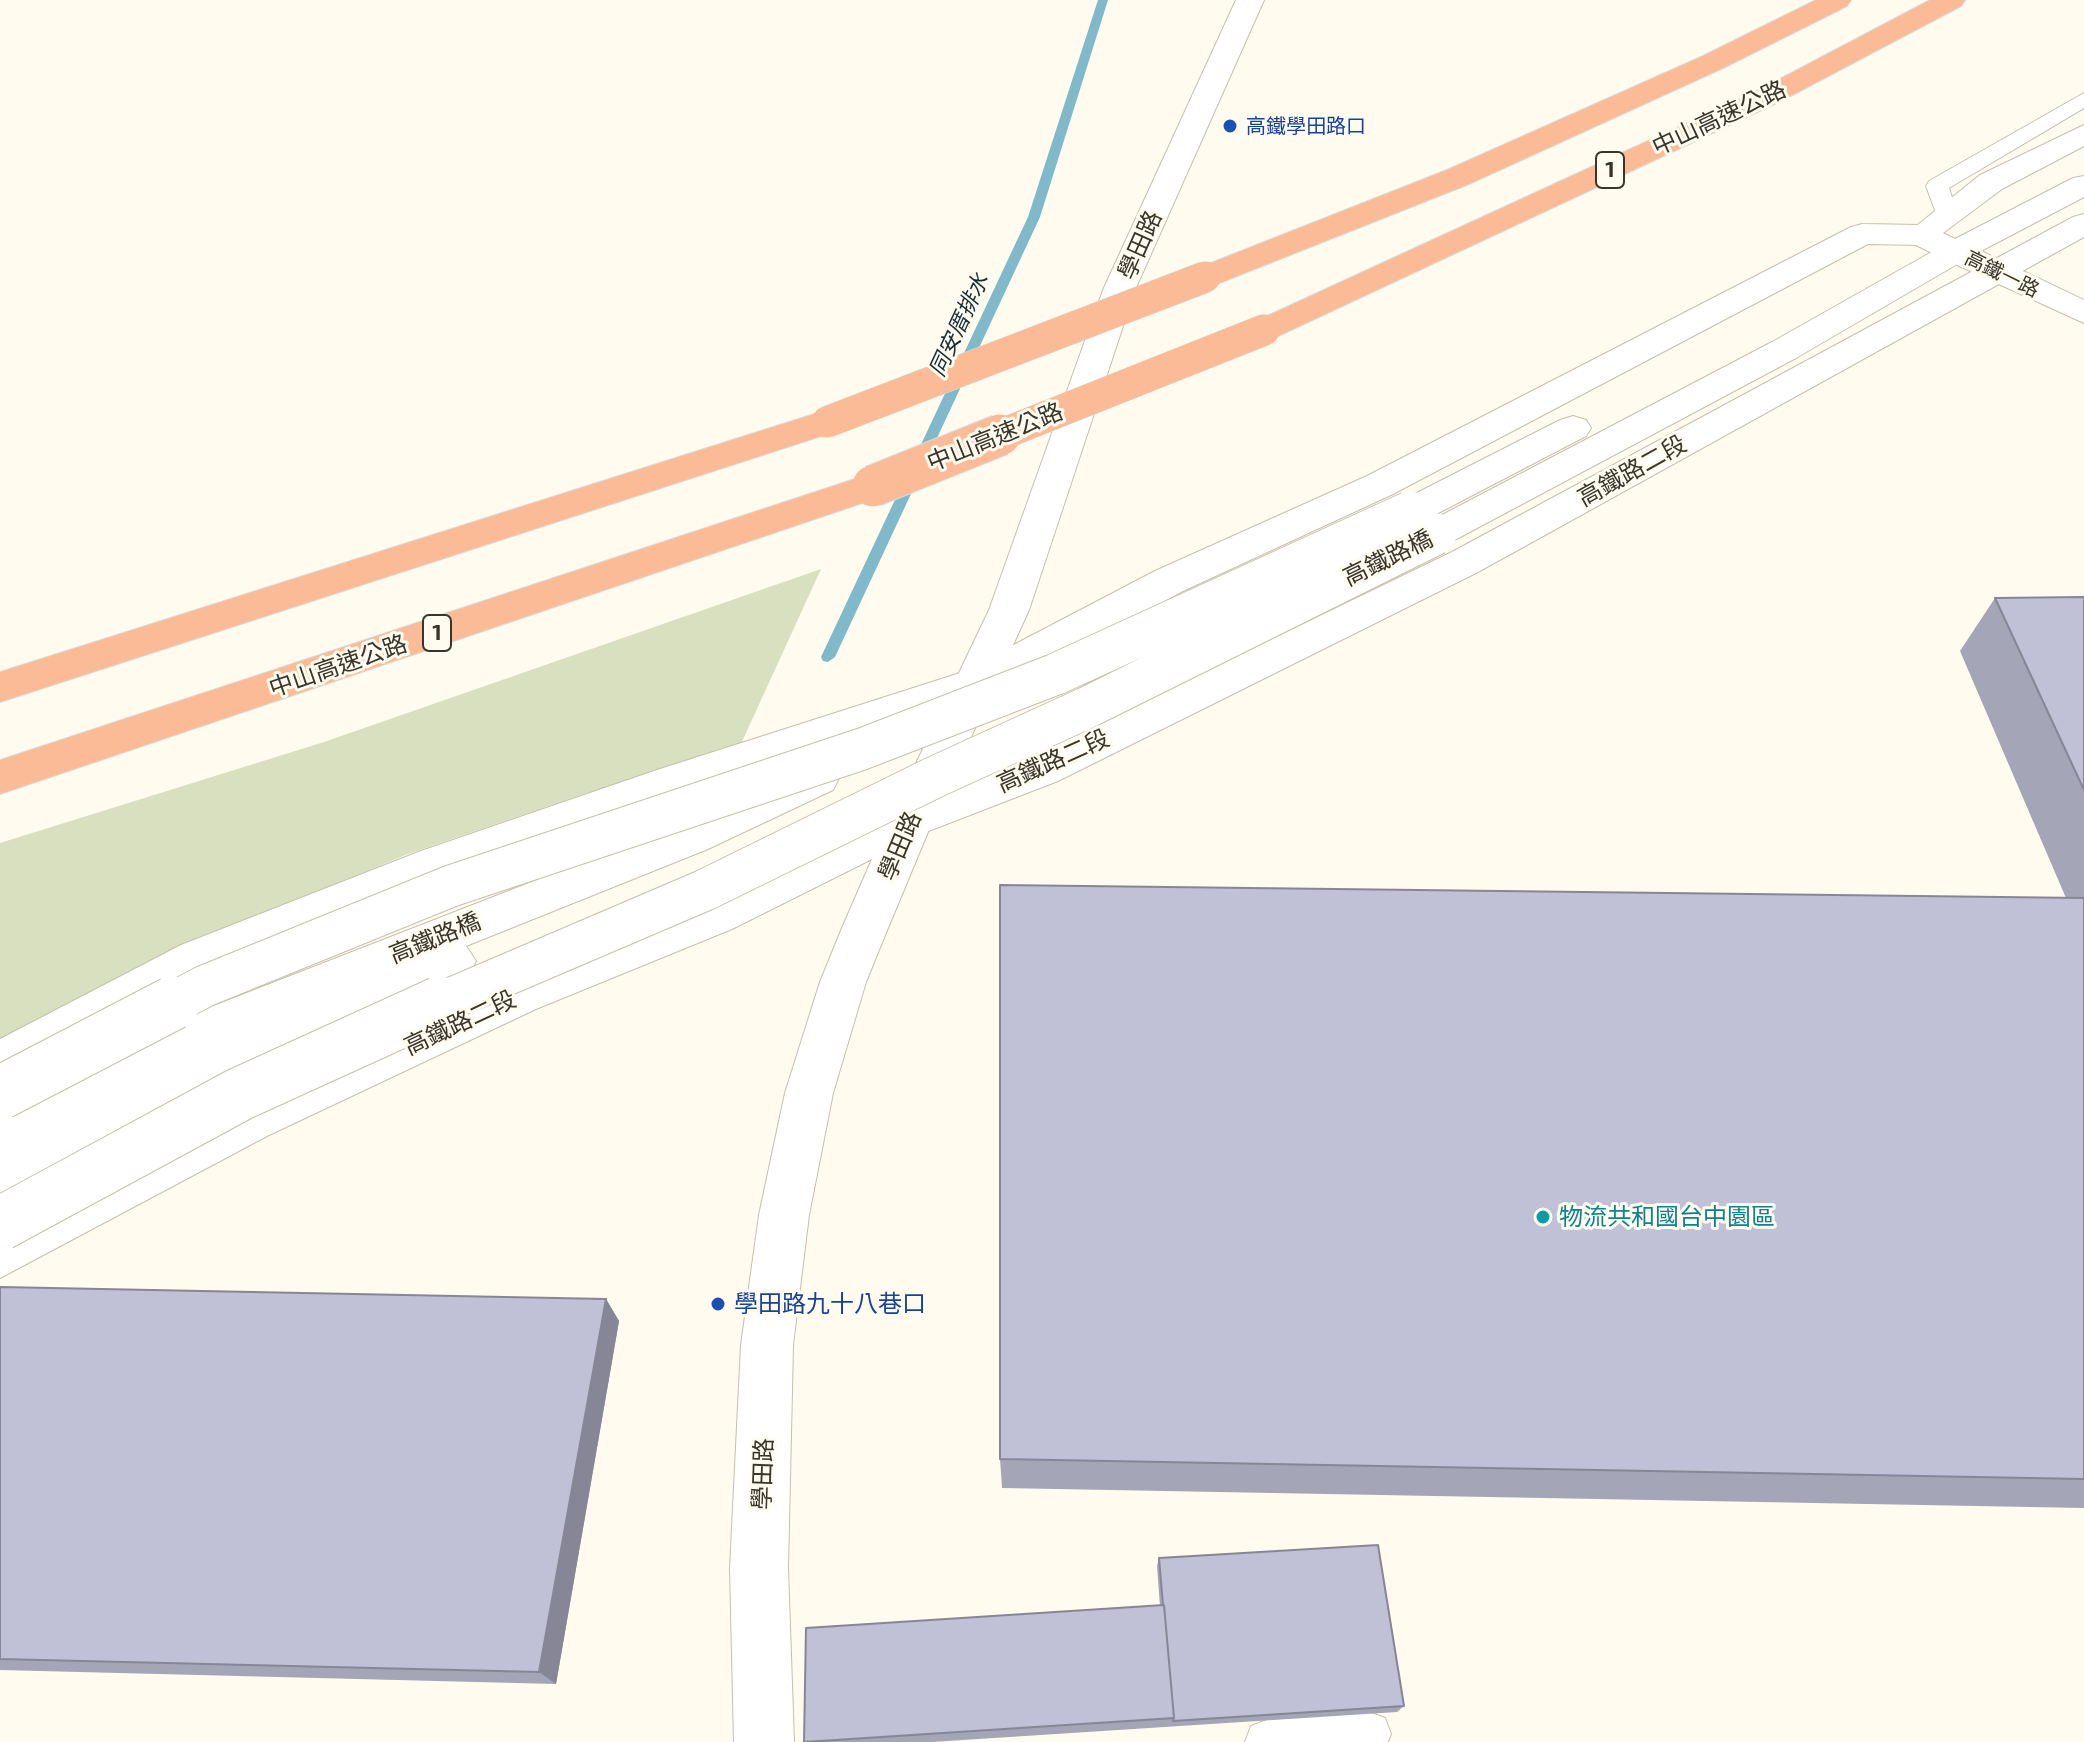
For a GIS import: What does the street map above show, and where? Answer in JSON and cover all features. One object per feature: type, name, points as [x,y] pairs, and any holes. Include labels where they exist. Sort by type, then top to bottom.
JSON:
[{"type":"highway","name":"1","points":[[0,687],[827,422],[1458,177],[1713,62],[1837,0]]},
{"type":"highway","name":"中山高速公路","points":[[0,777],[873,486],[1264,330],[1771,95],[1951,0]]},
{"type":"street","name":"學田路","points":[[764,1742],[759,1568],[767,1345],[784,1215],[809,1093],[843,982],[911,820],[1009,610],[1119,290],[1250,0]]},
{"type":"street","points":[[0,1063],[197,959],[437,864],[672,782],[974,684],[1169,581],[1380,485],[1862,234],[1934,225],[1991,182],[2084,134]]},
{"type":"street","points":[[1970,244],[2084,185]]},
{"type":"street","name":"高鐵路二段","points":[[0,1254],[250,1120],[520,995],[716,916],[911,820],[1043,769],[1465,562],[2084,224]]},
{"type":"street","name":"高鐵路橋","points":[[0,1224],[240,1094],[506,973],[705,890],[935,777],[1086,708],[1423,523],[1758,332],[1934,225]]},
{"type":"street","name":"高鐵一路","points":[[1934,225],[2011,264],[2084,313]]},
{"type":"street","name":"高鐵路橋","points":[[0,1093],[205,986],[451,886],[862,749],[1056,674],[1423,523],[1784,350],[1970,244]]},
{"type":"street","name":"高鐵一路","points":[[2011,264],[2084,284]]},
{"type":"street","name":"高鐵路橋","points":[[0,1140],[220,1024],[693,837],[815,779],[974,684]]},
{"type":"street","name":"高鐵路橋","points":[[0,1183],[226,1062],[493,944],[707,858],[911,820]]},
{"type":"lane","points":[[1934,225],[1937,186],[2084,99]]},
{"type":"lane","points":[[1267,1742],[1369,1734]]},
{"type":"green space","points":[[821,569],[740,746],[578,796],[408,854],[190,945],[0,1044],[0,843],[324,742]]},
{"type":"building","points":[[2084,597],[2084,790],[1995,598]]},
{"type":"building","name":"物流共和國台中園區","points":[[1000,885],[2084,898],[2084,1479],[1000,1459]]},
{"type":"building","points":[[0,1287],[606,1299],[539,1672],[0,1659]]},
{"type":"building","points":[[1378,1545],[1404,1706],[1173,1721],[1159,1558]]},
{"type":"building","points":[[1164,1605],[1174,1718],[804,1742],[806,1628]]},
{"type":"waterway","name":"同安厝排水","points":[[828,657],[1034,217],[1103,0]]},
{"type":"place","name":"高鐵學田路口","points":[[1230,126]]},
{"type":"place","name":"物流共和國台中園區","points":[[1543,1217]]},
{"type":"place","name":"學田路九十八巷口","points":[[718,1304]]}]
